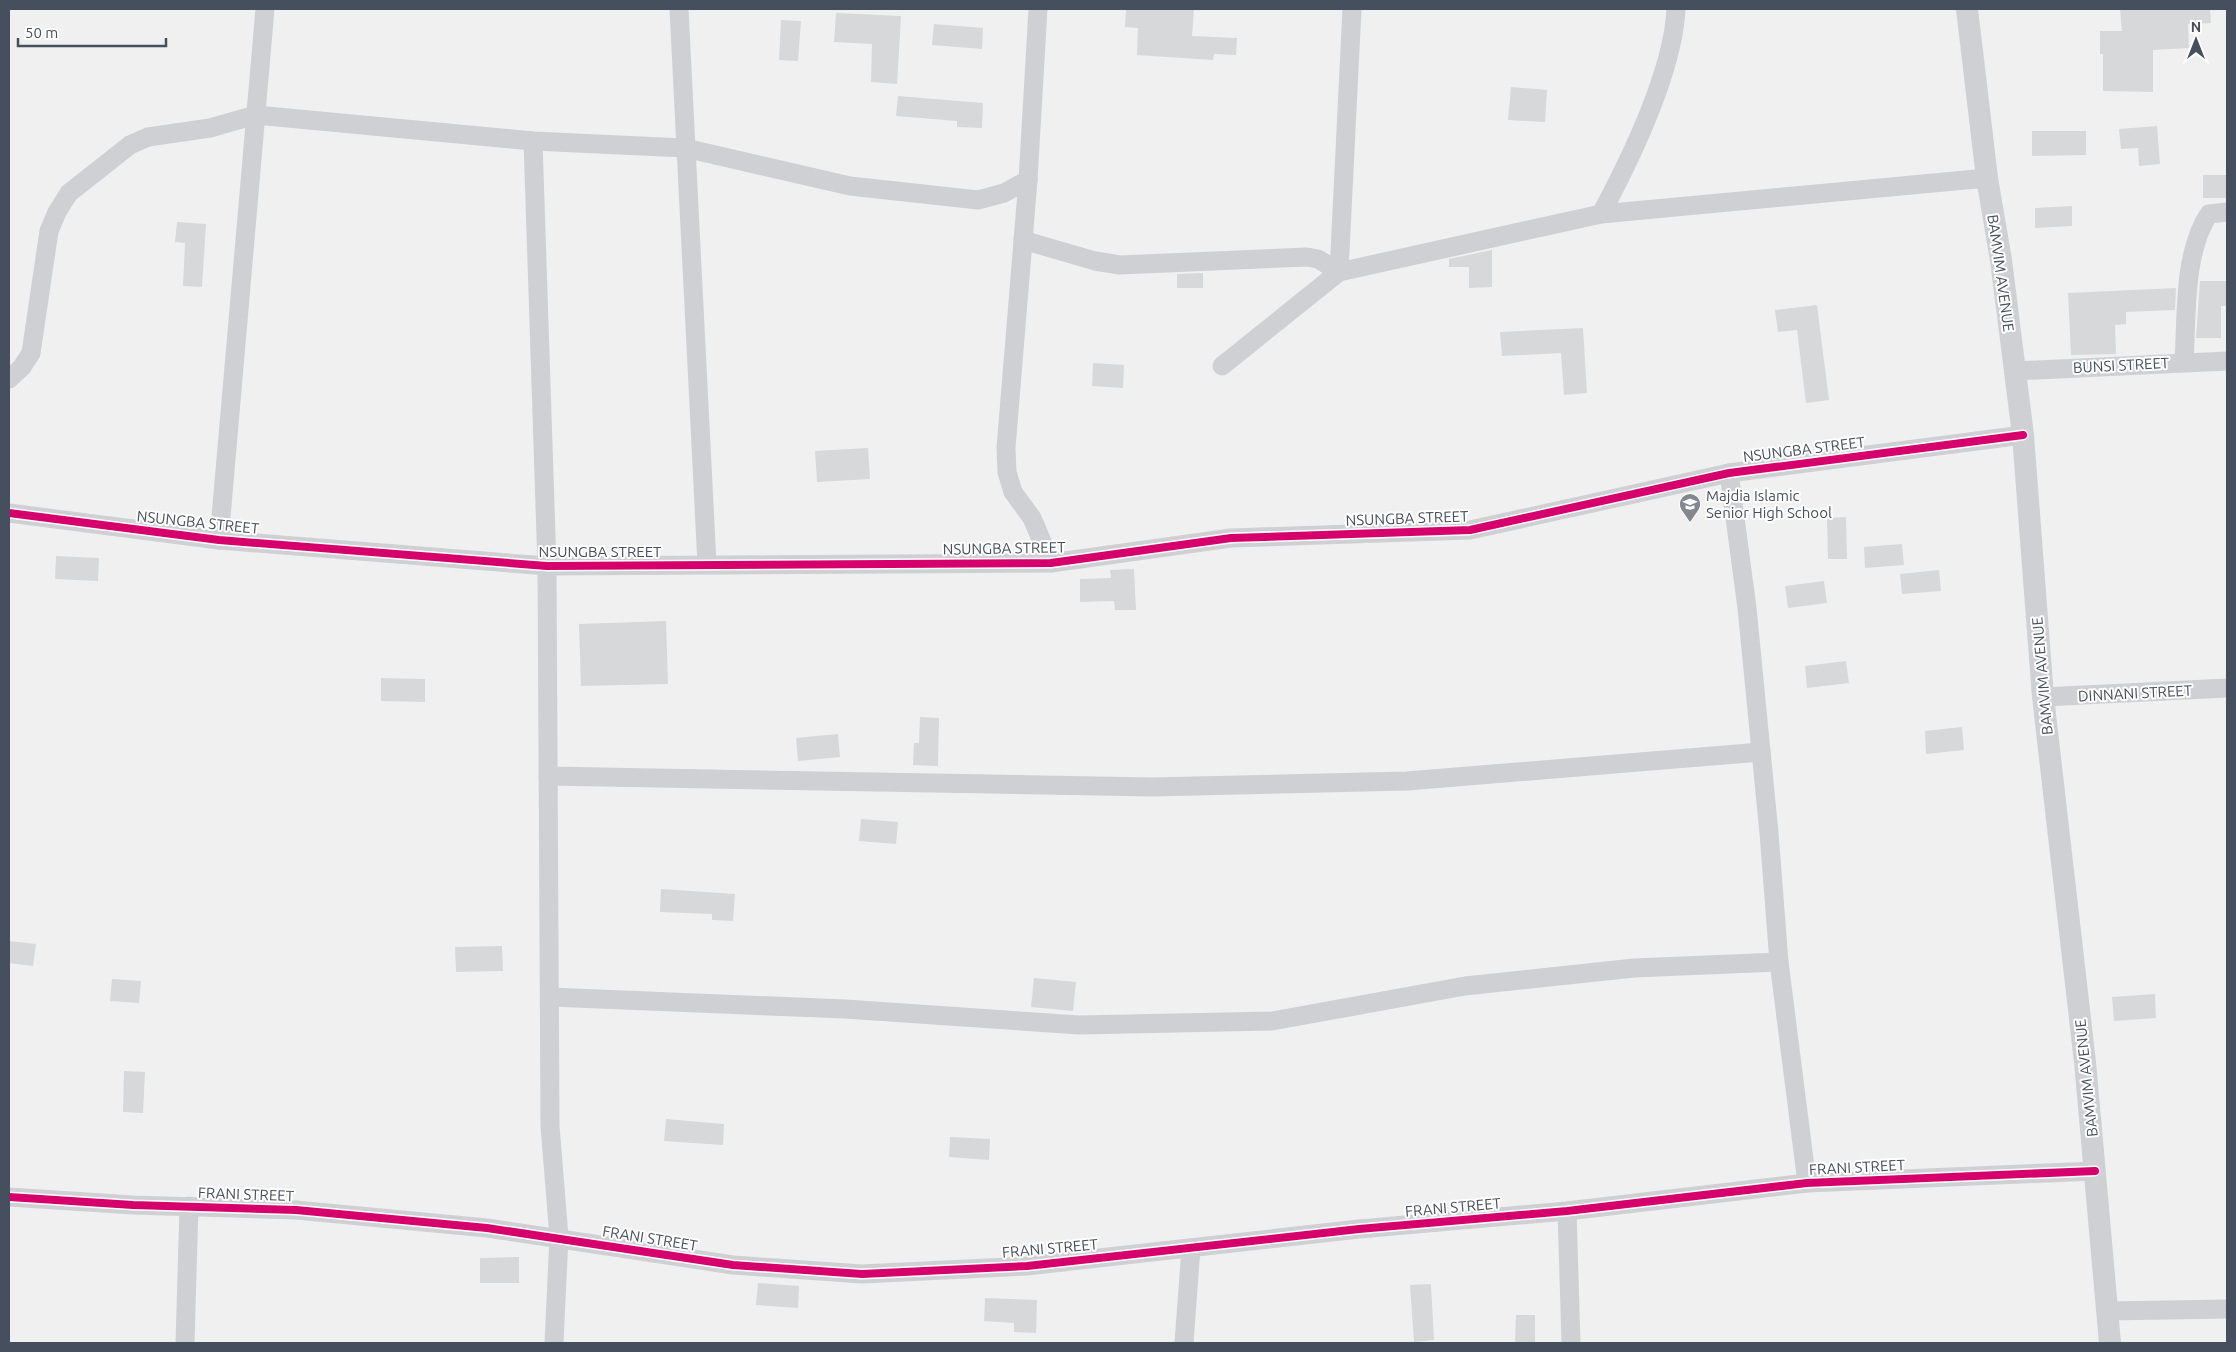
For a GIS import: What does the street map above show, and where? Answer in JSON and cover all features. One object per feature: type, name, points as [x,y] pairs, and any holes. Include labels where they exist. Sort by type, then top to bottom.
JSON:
[{"type":"street","points":[[219,540],[266,9]]},
{"type":"street","points":[[679,9],[707,564]]},
{"type":"street","points":[[1038,9],[1028,180],[1006,448],[1007,472],[1013,492],[1032,518],[1051,563]]},
{"type":"street","points":[[1339,272],[1352,9]]},
{"type":"street","points":[[1601,214],[1622,174],[1657,91],[1675,30],[1676,9]]},
{"type":"street","name":"BAMVIM AVENUE","points":[[1967,9],[1987,178],[2001,260],[2023,435],[2043,697],[2085,1062],[2110,1343]]},
{"type":"street","points":[[9,379],[22,367],[31,353],[49,231],[57,212],[69,193],[130,146],[148,137],[210,128],[256,115],[533,141],[685,148],[850,186],[978,200],[1004,193],[1028,180]]},
{"type":"street","points":[[533,141],[547,566],[550,1126],[559,1238],[554,1343]]},
{"type":"street","points":[[1222,366],[1339,272],[1601,214],[1987,178]]},
{"type":"street","points":[[2184,362],[2189,274],[2198,235],[2209,214],[2227,212]]},
{"type":"street","points":[[1023,240],[1095,261],[1120,265],[1301,256],[1318,259],[1339,272]]},
{"type":"street","name":"BUNSI STREET","points":[[2015,371],[2227,361]]},
{"type":"street","name":"NSUNGBA STREET","points":[[9,512],[219,540],[547,566],[1051,563],[1231,538],[1470,530],[1730,472],[2023,435]]},
{"type":"street","points":[[1730,472],[1747,608],[1779,962],[1807,1183]]},
{"type":"street","name":"DINNANI STREET","points":[[2043,697],[2227,688]]},
{"type":"street","points":[[548,776],[1152,787],[1407,781],[1761,752]]},
{"type":"street","points":[[550,997],[844,1009],[1079,1025],[1272,1021],[1465,986],[1634,968],[1779,962]]},
{"type":"street","name":"FRANI STREET","points":[[9,1197],[133,1205],[296,1210],[487,1228],[733,1265],[862,1274],[1027,1266],[1359,1229],[1567,1211],[1807,1183],[2094,1171]]},
{"type":"street","points":[[185,1343],[189,1206]]},
{"type":"street","points":[[1567,1211],[1571,1343]]},
{"type":"street","points":[[1184,1343],[1191,1248]]},
{"type":"street","points":[[2107,1311],[2227,1309]]},
{"type":"building","points":[[1126,9],[1194,9],[1192,36],[1237,38],[1236,55],[1214,54],[1213,60],[1137,55],[1138,28],[1125,27]]},
{"type":"building","points":[[2120,9],[2210,9],[2211,23],[2188,24],[2189,48],[2153,50],[2153,92],[2103,91],[2103,54],[2100,54],[2100,31],[2122,31]]},
{"type":"building","points":[[836,13],[901,16],[897,84],[871,82],[872,44],[834,42]]},
{"type":"building","points":[[781,20],[801,21],[798,61],[779,60]]},
{"type":"building","points":[[934,24],[983,28],[982,49],[932,45]]},
{"type":"building","points":[[1511,87],[1547,90],[1545,122],[1508,120]]},
{"type":"building","points":[[898,96],[983,103],[982,128],[957,127],[957,121],[896,116]]},
{"type":"building","points":[[2157,126],[2160,164],[2139,166],[2138,148],[2121,149],[2119,129]]},
{"type":"building","points":[[2032,131],[2086,131],[2086,155],[2032,156]]},
{"type":"building","points":[[2203,175],[2227,175],[2227,198],[2203,198]]},
{"type":"building","points":[[2072,206],[2072,226],[2035,228],[2035,208]]},
{"type":"building","points":[[177,222],[206,224],[202,287],[183,286],[185,243],[175,242]]},
{"type":"building","points":[[1492,250],[1492,287],[1469,288],[1469,267],[1449,267],[1449,259]]},
{"type":"building","points":[[1203,273],[1203,288],[1177,288],[1177,274]]},
{"type":"building","points":[[2200,281],[2227,281],[2227,306],[2221,306],[2221,338],[2196,338]]},
{"type":"building","points":[[2176,288],[2175,310],[2126,312],[2126,324],[2115,325],[2116,354],[2071,355],[2068,293]]},
{"type":"building","points":[[1817,305],[1829,400],[1806,403],[1797,330],[1778,332],[1775,310]]},
{"type":"building","points":[[1583,328],[1587,393],[1564,395],[1561,353],[1502,356],[1500,332]]},
{"type":"building","points":[[1093,363],[1124,365],[1123,388],[1092,386]]},
{"type":"building","points":[[868,448],[870,479],[817,482],[815,451]]},
{"type":"building","points":[[1846,517],[1847,559],[1828,559],[1827,518]]},
{"type":"building","points":[[1902,544],[1904,565],[1865,568],[1864,547]]},
{"type":"building","points":[[56,556],[99,558],[98,581],[55,579]]},
{"type":"building","points":[[1134,569],[1136,610],[1115,610],[1114,601],[1080,602],[1080,579],[1111,578],[1110,570]]},
{"type":"building","points":[[1939,570],[1941,591],[1902,594],[1900,574]]},
{"type":"building","points":[[1824,581],[1827,603],[1788,608],[1785,586]]},
{"type":"building","points":[[666,621],[668,684],[581,686],[579,624]]},
{"type":"building","points":[[1846,661],[1849,683],[1807,688],[1805,666]]},
{"type":"building","points":[[381,678],[425,679],[425,702],[381,701]]},
{"type":"building","points":[[920,717],[939,718],[938,766],[913,765],[914,743],[919,743]]},
{"type":"building","points":[[1962,727],[1964,750],[1926,754],[1925,731]]},
{"type":"building","points":[[838,734],[840,757],[798,761],[796,738]]},
{"type":"building","points":[[861,819],[898,822],[896,844],[859,841]]},
{"type":"building","points":[[661,889],[735,894],[733,921],[712,920],[712,914],[660,912]]},
{"type":"building","points":[[9,941],[36,944],[33,966],[9,963]]},
{"type":"building","points":[[502,946],[503,971],[456,972],[455,947]]},
{"type":"building","points":[[1034,978],[1076,982],[1073,1011],[1031,1007]]},
{"type":"building","points":[[112,979],[141,981],[139,1003],[110,1001]]},
{"type":"building","points":[[2155,994],[2156,1018],[2114,1021],[2112,997]]},
{"type":"building","points":[[124,1071],[145,1072],[143,1113],[123,1112]]},
{"type":"building","points":[[666,1119],[724,1124],[723,1145],[664,1141]]},
{"type":"building","points":[[950,1137],[990,1139],[989,1160],[949,1157]]},
{"type":"building","points":[[519,1257],[519,1283],[480,1283],[480,1258]]},
{"type":"building","points":[[758,1283],[799,1286],[798,1308],[756,1305]]},
{"type":"building","points":[[1431,1284],[1434,1340],[1414,1342],[1410,1285]]},
{"type":"building","points":[[985,1298],[1037,1300],[1036,1333],[1014,1332],[1014,1323],[984,1321]]},
{"type":"building","points":[[1516,1315],[1535,1315],[1535,1343],[1515,1343]]},
{"type":"cycle path","points":[[9,513],[219,540],[547,566],[1051,563],[1231,538],[1470,530],[1729,473],[2023,435]]},
{"type":"cycle path","points":[[9,1197],[133,1205],[296,1210],[487,1228],[733,1265],[862,1274],[1027,1266],[1359,1229],[1567,1211],[1807,1183],[2095,1171]]},
{"type":"place","name":"Majdia Islamic Senior High School","points":[[1690,523]]}]
